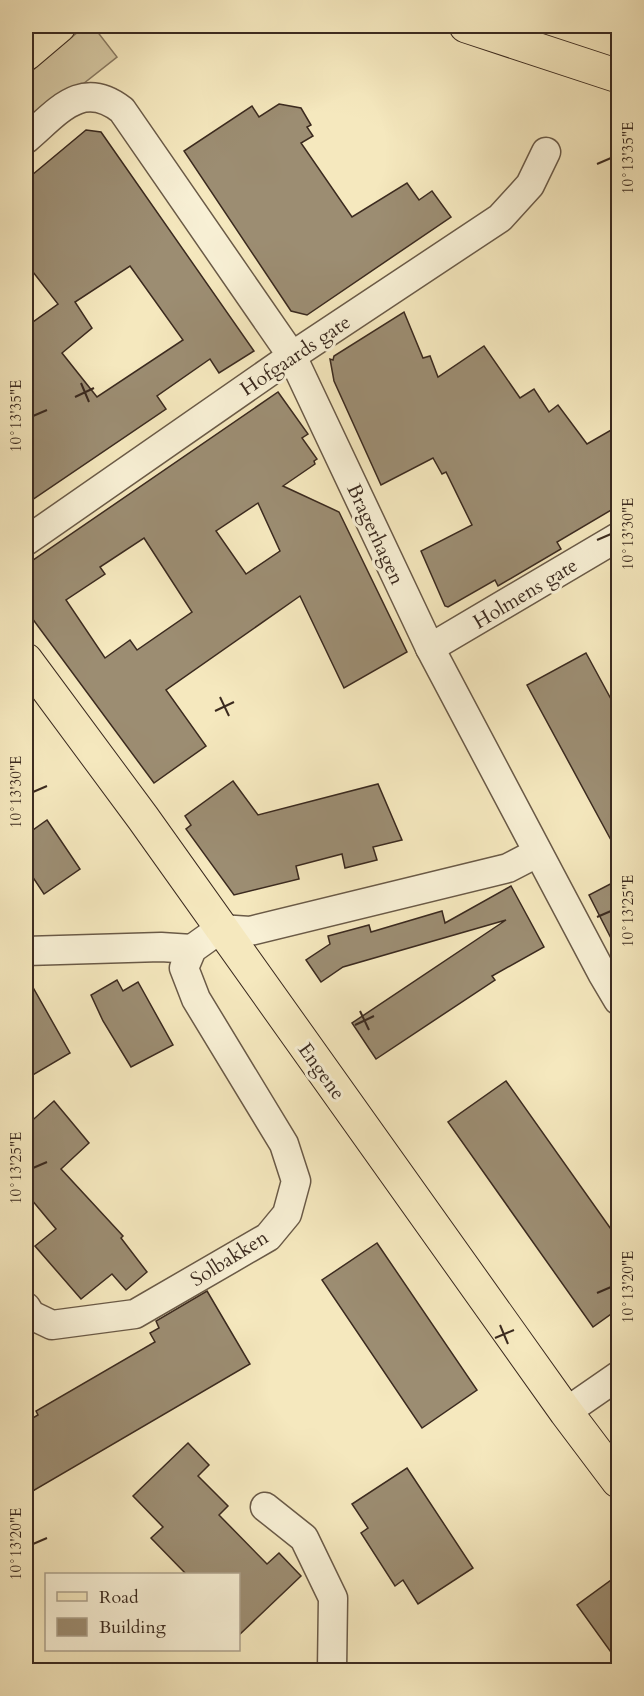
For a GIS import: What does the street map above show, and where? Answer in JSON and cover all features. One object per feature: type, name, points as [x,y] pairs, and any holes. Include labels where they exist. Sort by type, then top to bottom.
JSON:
[{"type":"main road","points":[[26,54],[59,26]]},
{"type":"main road","points":[[466,26],[618,76]]},
{"type":"main road","name":"Engene","points":[[26,660],[143,818],[566,1412],[618,1481]]},
{"type":"street","name":"Bragerhagen","points":[[26,139],[73,100],[83,96],[109,100],[122,110],[292,357],[430,648],[537,853],[610,969],[618,1000]]},
{"type":"street","name":"Hofgaards gate","points":[[26,542],[292,357],[501,218],[530,185],[546,152]]},
{"type":"street","name":"Holmens gate","points":[[430,648],[618,537]]},
{"type":"street","points":[[26,951],[161,947],[192,949],[220,929],[250,931],[508,868],[537,853]]},
{"type":"street","name":"Solbakken","points":[[26,1307],[31,1315],[52,1325],[135,1314],[268,1237],[287,1214],[296,1181],[284,1144],[196,999],[184,968],[192,949]]},
{"type":"street","points":[[566,1412],[618,1376]]},
{"type":"street","points":[[265,1507],[304,1538],[333,1598],[332,1671]]},
{"type":"shaded area","points":[[85,26],[93,26],[117,57],[26,129],[26,76]]},
{"type":"building","points":[[279,104],[301,108],[311,125],[307,127],[313,136],[301,143],[352,217],[407,183],[419,200],[432,191],[451,217],[307,315],[291,311],[184,151],[252,106],[259,117]]},
{"type":"building","points":[[86,130],[101,132],[254,351],[219,373],[210,359],[157,396],[166,409],[26,504],[26,327],[58,304],[26,263],[26,180]],"holes":[[[130,266],[183,340],[97,397],[62,353],[92,328],[75,302]]]},
{"type":"building","points":[[404,312],[423,358],[430,356],[438,377],[484,346],[520,398],[534,389],[549,412],[558,405],[587,444],[618,426],[618,506],[557,542],[561,549],[498,586],[495,580],[448,607],[445,606],[421,551],[472,525],[446,472],[442,474],[433,458],[381,485],[334,381],[330,359],[333,360],[334,356]]},
{"type":"building","points":[[278,392],[308,434],[302,438],[317,459],[314,461],[315,464],[283,486],[339,512],[407,652],[344,688],[300,596],[166,690],[206,746],[154,783],[26,610],[26,565]],"holes":[[[258,503],[280,551],[246,574],[216,531]],[[144,538],[192,612],[137,650],[130,640],[105,658],[66,600],[105,574],[100,567]]]},
{"type":"building","points":[[586,653],[618,712],[618,853],[527,685]]},
{"type":"building","points":[[233,781],[258,815],[378,784],[402,840],[373,847],[377,860],[345,868],[342,854],[296,866],[299,879],[234,895],[186,829],[191,825],[185,816]]},
{"type":"building","points":[[47,820],[80,869],[44,894],[26,867],[26,835]]},
{"type":"building","points":[[618,880],[618,952],[589,895]]},
{"type":"building","points":[[511,886],[544,947],[492,976],[495,980],[376,1059],[352,1023],[506,920],[343,967],[321,982],[306,960],[330,944],[328,936],[369,925],[371,932],[442,911],[445,923]]},
{"type":"building","points":[[26,975],[70,1053],[26,1079]]},
{"type":"building","points":[[117,980],[123,991],[138,982],[173,1045],[131,1067],[103,1021],[91,995]]},
{"type":"building","points":[[506,1081],[618,1239],[618,1309],[593,1327],[448,1122]]},
{"type":"building","points":[[54,1101],[89,1143],[61,1169],[123,1236],[121,1238],[147,1272],[126,1290],[112,1274],[81,1299],[35,1246],[56,1229],[26,1193],[26,1126]]},
{"type":"building","points":[[377,1243],[477,1390],[422,1428],[322,1280]]},
{"type":"building","points":[[207,1291],[250,1364],[26,1495],[26,1422],[38,1415],[36,1411],[155,1342],[150,1333],[159,1328],[156,1321]]},
{"type":"building","points":[[188,1443],[209,1465],[198,1476],[228,1506],[219,1515],[267,1564],[279,1553],[301,1576],[240,1634],[240,1573],[185,1573],[151,1538],[163,1527],[133,1496]]},
{"type":"building","points":[[407,1468],[473,1568],[418,1604],[403,1580],[395,1586],[361,1533],[368,1528],[352,1504]]},
{"type":"building","points":[[618,1575],[618,1662],[577,1605]]}]
